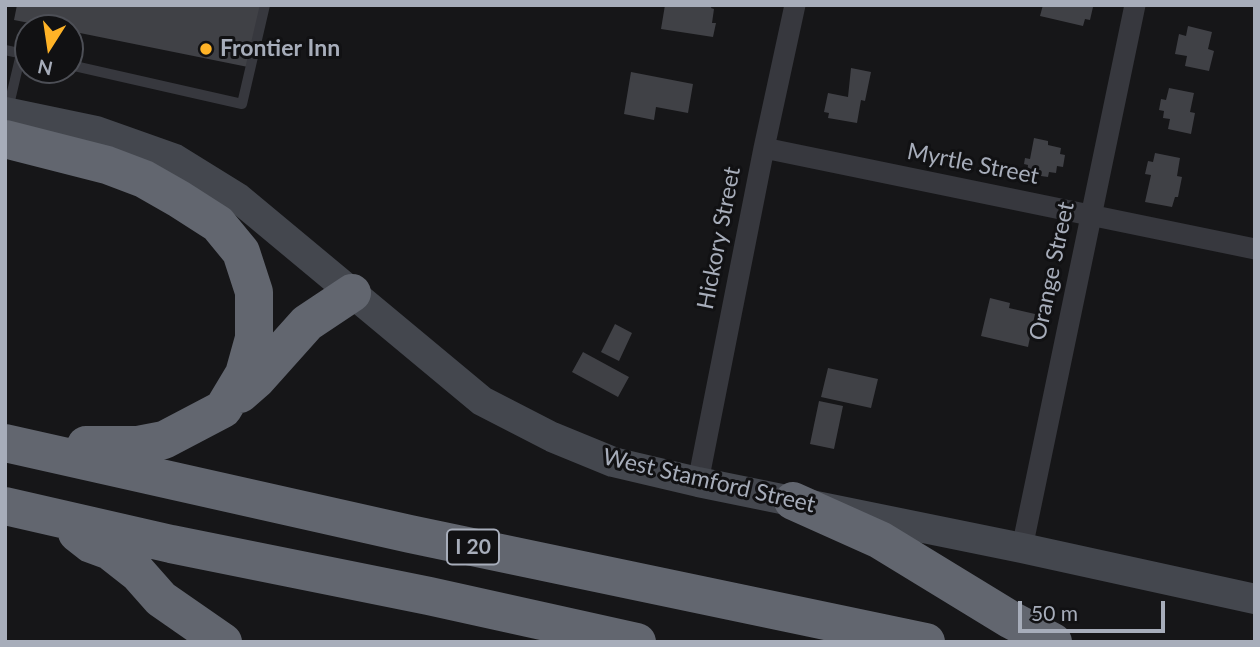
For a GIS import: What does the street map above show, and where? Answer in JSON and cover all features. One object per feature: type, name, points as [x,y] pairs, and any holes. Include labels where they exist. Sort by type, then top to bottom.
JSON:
[{"type":"highway","points":[[6,119],[65,153],[144,179],[218,224],[241,252],[254,292],[254,338],[244,374],[223,409]]},
{"type":"highway","points":[[13,445],[138,445],[164,440],[223,409],[256,380],[307,323],[352,293]]},
{"type":"highway","name":"I 20","points":[[13,445],[410,534],[926,642]]},
{"type":"highway","points":[[793,501],[880,540],[1011,620],[1053,642]]},
{"type":"highway","points":[[5,506],[171,544],[429,596],[637,642]]},
{"type":"highway","points":[[55,516],[91,544],[110,551],[138,573],[161,598],[223,642]]},
{"type":"highway","points":[[161,598],[177,642]]},
{"type":"main road","name":"West Stamford Street","points":[[6,119],[96,131],[174,159],[237,198],[482,401],[552,437],[613,462],[1255,599]]},
{"type":"street","name":"Hickory Street","points":[[698,482],[795,5]]},
{"type":"street","name":"Orange Street","points":[[1022,548],[1135,5]]},
{"type":"street","name":"Myrtle Street","points":[[764,148],[1255,249]]},
{"type":"lane","points":[[84,68],[242,104],[265,5]]},
{"type":"lane","points":[[6,119],[16,84]]},
{"type":"building","name":"Frontier Inn","points":[[17,5],[261,7],[248,67],[84,34],[84,14],[15,14]]},
{"type":"building","points":[[665,5],[712,5],[712,23],[716,23],[713,37],[661,29]]},
{"type":"building","points":[[1043,5],[1093,7],[1090,20],[1085,19],[1083,26],[1040,16]]},
{"type":"building","points":[[1188,26],[1212,32],[1208,49],[1214,51],[1209,71],[1185,66],[1187,56],[1175,54],[1179,34],[1186,36]]},
{"type":"building","points":[[851,68],[871,72],[865,101],[861,100],[857,123],[828,118],[829,113],[824,112],[828,93],[848,97]]},
{"type":"building","points":[[631,72],[693,84],[688,113],[656,107],[654,120],[624,114]]},
{"type":"building","points":[[1169,88],[1194,93],[1190,112],[1195,113],[1191,134],[1168,129],[1170,119],[1163,118],[1164,111],[1159,110],[1161,99],[1166,100]]},
{"type":"building","points":[[1034,138],[1061,148],[1060,154],[1065,155],[1063,167],[1057,166],[1056,173],[1049,172],[1048,177],[1027,174],[1028,165],[1024,164],[1025,158],[1030,159]]},
{"type":"building","points":[[1155,153],[1180,158],[1177,176],[1182,177],[1178,197],[1175,197],[1172,207],[1145,202],[1151,175],[1145,174],[1148,161],[1153,162]]},
{"type":"building","points":[[990,298],[1010,303],[1009,308],[1035,314],[1028,347],[981,336]]},
{"type":"building","points":[[615,324],[632,333],[619,361],[601,352]]},
{"type":"building","points":[[583,352],[629,377],[618,397],[572,372]]},
{"type":"building","points":[[828,368],[878,379],[871,408],[821,397]]},
{"type":"building","points":[[819,401],[843,406],[834,449],[810,444]]},
{"type":"place","name":"Frontier Inn","points":[[206,49]]}]
